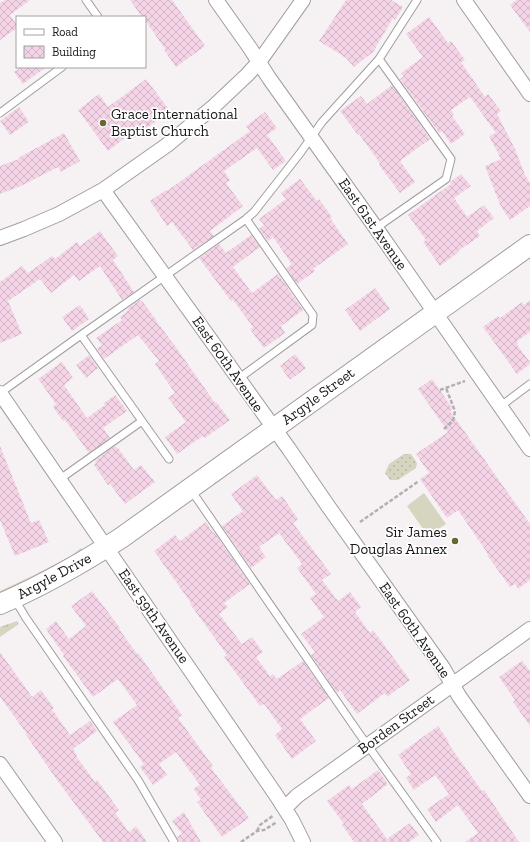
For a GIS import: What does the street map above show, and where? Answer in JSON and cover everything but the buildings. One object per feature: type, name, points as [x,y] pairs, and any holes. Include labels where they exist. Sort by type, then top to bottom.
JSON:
[{"type":"street","name":"East 61st Avenue","points":[[216,0],[269,78],[376,228],[530,449]]},
{"type":"street","points":[[0,238],[59,214],[103,190],[168,144],[212,108],[247,75],[259,62],[303,0]]},
{"type":"street","points":[[464,0],[530,94]]},
{"type":"street","name":"East 60th Avenue","points":[[103,190],[274,428],[443,668],[459,696],[530,796]]},
{"type":"street","name":"Argyle Street","points":[[106,548],[530,245]]},
{"type":"street","name":"East 59th Avenue","points":[[0,393],[249,754],[285,808],[303,842]]},
{"type":"street","name":"Argyle Drive","points":[[7,601],[57,576],[106,548]]},
{"type":"street","name":"Borden Street","points":[[285,808],[297,796],[530,629]]},
{"type":"street","points":[[0,764],[55,842]]},
{"type":"lane","points":[[86,0],[97,16]]},
{"type":"lane","points":[[0,393],[254,212],[312,138],[322,122],[378,59],[417,0]]},
{"type":"lane","points":[[376,228],[446,179],[451,159],[378,59]]},
{"type":"lane","points":[[0,113],[61,68]]},
{"type":"lane","points":[[238,379],[312,325],[313,315],[246,219]]},
{"type":"lane","points":[[81,335],[169,458]]},
{"type":"lane","points":[[501,406],[530,384]]},
{"type":"lane","points":[[60,479],[142,421]]},
{"type":"lane","points":[[190,488],[367,745],[437,842]]},
{"type":"lane","points":[[7,601],[30,624],[138,780],[174,842]]},
{"type":"path","points":[[440,390],[465,382]]},
{"type":"path","points":[[444,429],[453,421],[455,411],[446,388]]},
{"type":"path","points":[[360,522],[419,481]]},
{"type":"path","points":[[242,842],[257,831],[260,825],[271,817]]},
{"type":"path","points":[[257,831],[264,830],[275,823]]},
{"type":"green space","points":[[404,454],[411,454],[417,463],[416,468],[398,480],[390,480],[385,473],[389,464]]},
{"type":"green space","points":[[424,493],[446,524],[428,536],[407,506]]},
{"type":"green space","points":[[81,548],[83,551],[70,560],[0,594],[0,591],[71,556]]},
{"type":"green space","points":[[17,621],[19,624],[0,637],[0,627]]},
{"type":"place","name":"Grace International Baptist Church","points":[[103,123]]},
{"type":"place","name":"Sir James Douglas Annex","points":[[455,541]]}]
